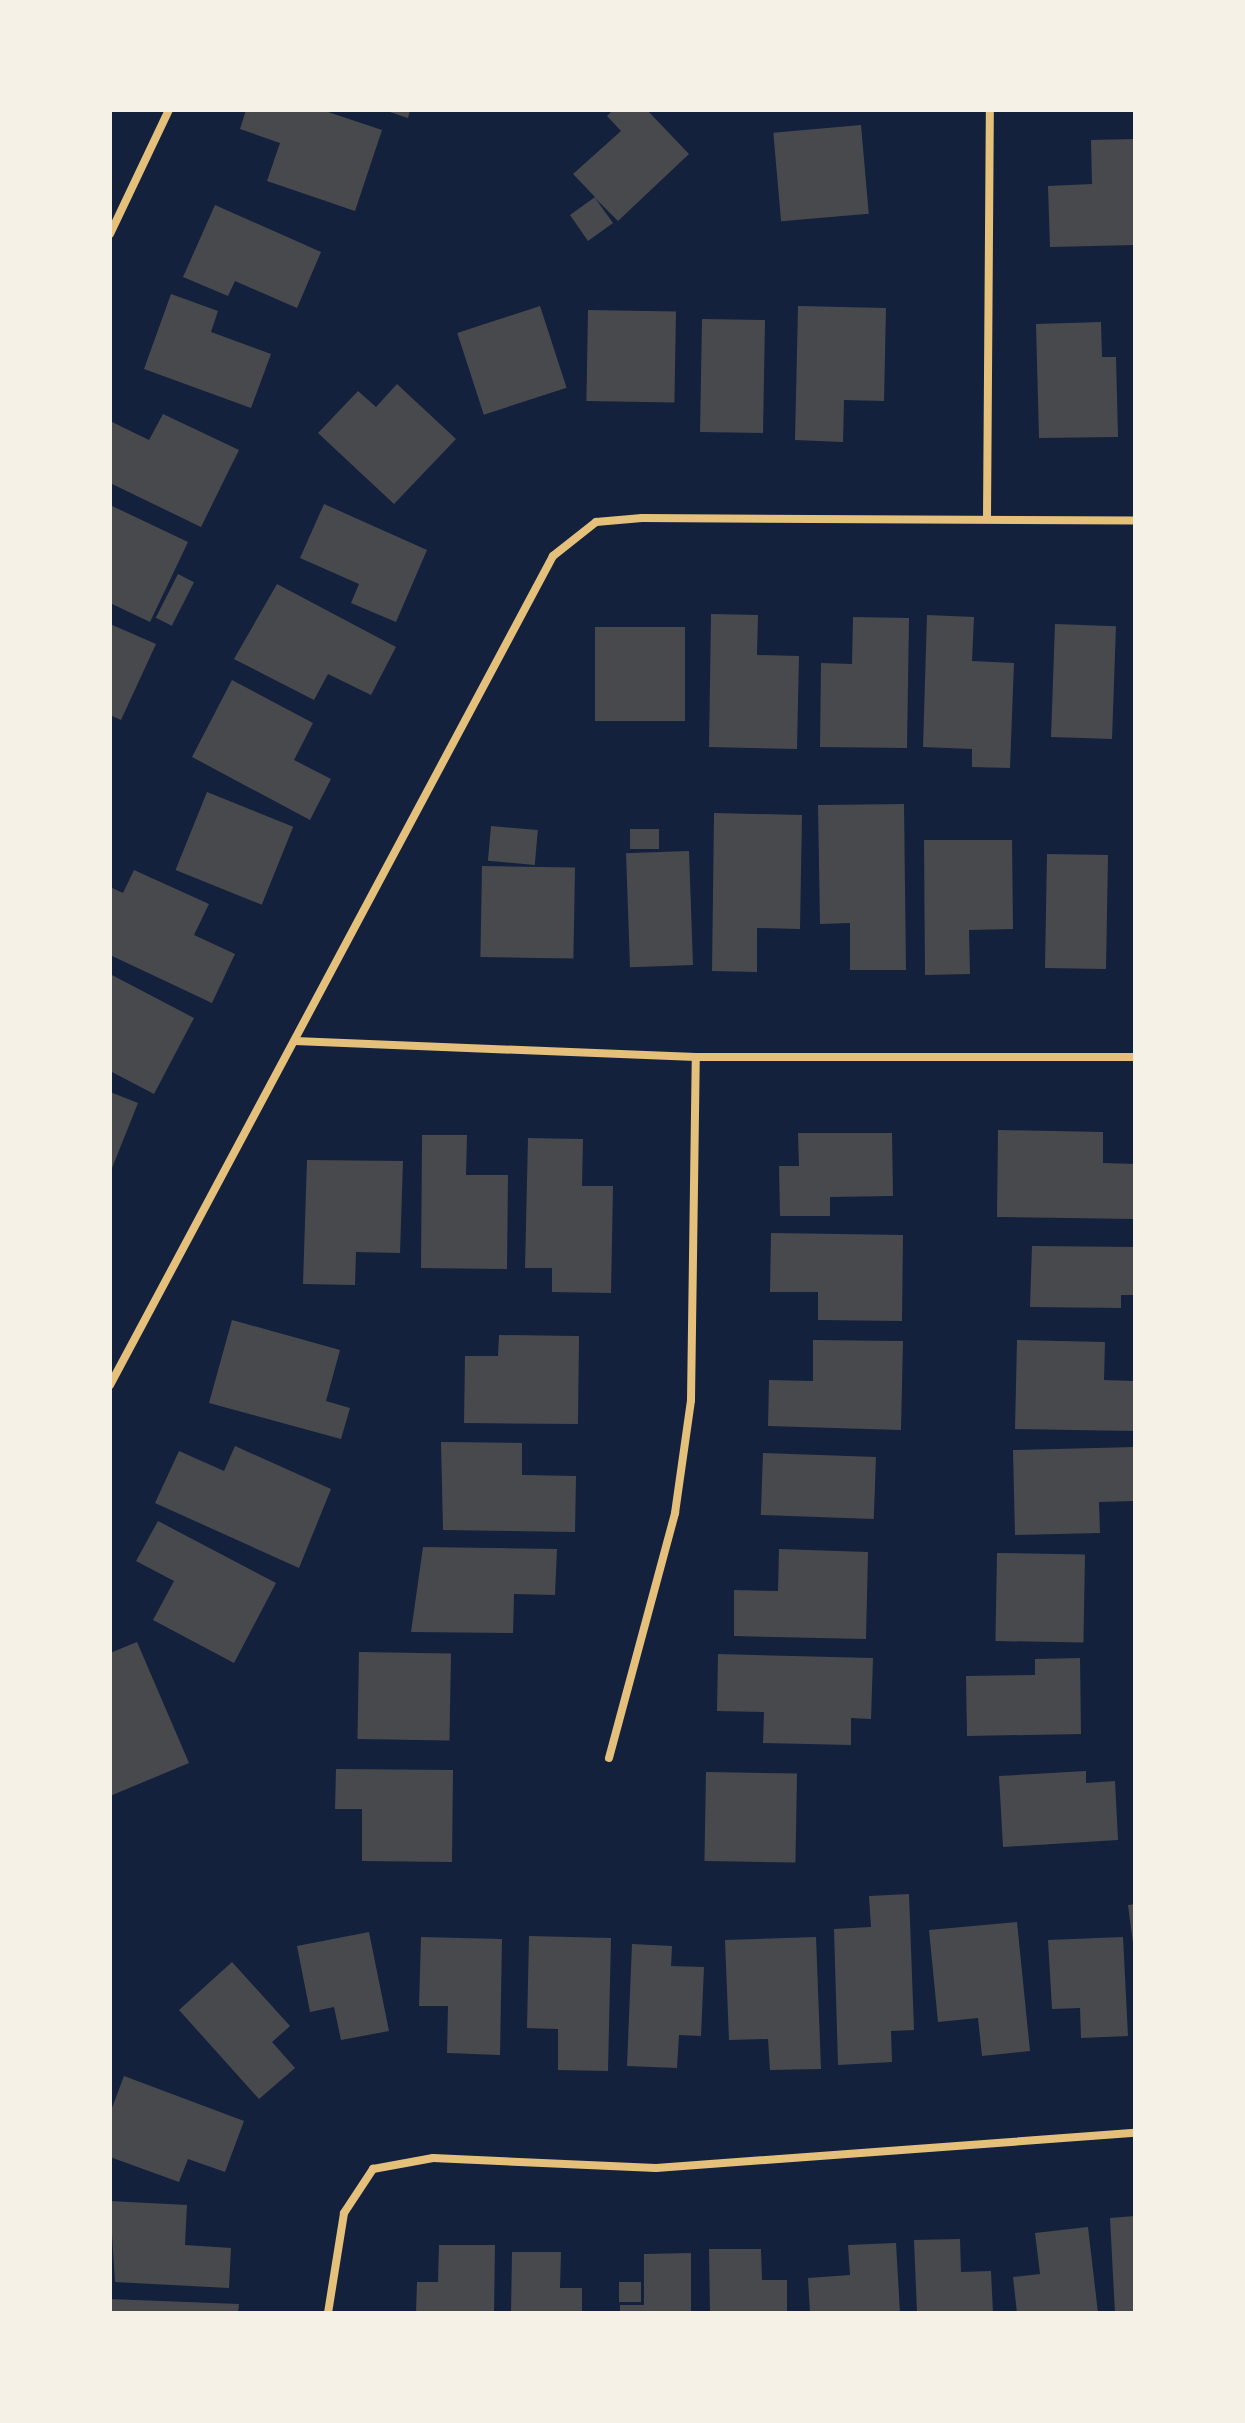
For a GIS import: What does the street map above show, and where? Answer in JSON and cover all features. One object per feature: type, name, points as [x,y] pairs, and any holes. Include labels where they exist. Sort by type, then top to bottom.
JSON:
[{"type":"street","points":[[110,234],[169,110]]},
{"type":"street","points":[[987,519],[990,110]]},
{"type":"street","points":[[110,1385],[553,556],[596,522],[1135,521]]},
{"type":"street","points":[[295,1041],[696,1057],[1135,1057]]},
{"type":"street","points":[[609,1758],[675,1513],[691,1400],[696,1057]]},
{"type":"street","points":[[328,2313],[344,2213],[373,2169],[433,2158],[656,2168],[1135,2133]]},
{"type":"building","points":[[246,110],[322,110],[382,130],[355,211],[267,181],[280,143],[240,129]]},
{"type":"building","points":[[384,110],[410,110],[408,118]]},
{"type":"building","points":[[613,110],[647,110],[689,154],[618,221],[595,198],[613,223],[588,241],[570,215],[595,197],[573,174],[621,131],[607,116]]},
{"type":"building","points":[[861,125],[869,214],[781,221],[773,133]]},
{"type":"building","points":[[1135,139],[1135,245],[1050,247],[1048,186],[1092,184],[1091,140]]},
{"type":"building","points":[[215,205],[321,252],[297,308],[235,281],[228,296],[183,277]]},
{"type":"building","points":[[171,294],[218,311],[211,332],[271,354],[251,408],[144,369]]},
{"type":"building","points":[[540,306],[567,388],[484,415],[457,333]]},
{"type":"building","points":[[798,306],[886,308],[884,401],[844,400],[843,442],[795,440]]},
{"type":"building","points":[[588,310],[676,312],[674,403],[586,401]]},
{"type":"building","points":[[702,319],[765,320],[763,433],[700,432]]},
{"type":"building","points":[[1101,322],[1102,357],[1116,357],[1118,437],[1039,438],[1036,324]]},
{"type":"building","points":[[397,384],[456,439],[394,504],[318,433],[358,391],[376,407]]},
{"type":"building","points":[[163,414],[239,450],[201,527],[110,483],[110,421],[149,440]]},
{"type":"building","points":[[324,504],[427,550],[396,622],[351,603],[359,584],[300,558]]},
{"type":"building","points":[[110,505],[188,542],[150,622],[110,603]]},
{"type":"building","points":[[178,574],[194,582],[172,626],[156,618]]},
{"type":"building","points":[[277,584],[396,647],[371,695],[328,674],[314,700],[234,659]]},
{"type":"building","points":[[711,614],[758,615],[757,655],[799,656],[797,749],[709,747]]},
{"type":"building","points":[[927,615],[974,617],[972,661],[1014,663],[1010,768],[972,767],[972,749],[923,747]]},
{"type":"building","points":[[853,617],[909,618],[907,748],[820,747],[821,663],[852,664]]},
{"type":"building","points":[[110,624],[156,644],[121,720],[110,715]]},
{"type":"building","points":[[1055,624],[1116,626],[1112,739],[1051,737]]},
{"type":"building","points":[[595,627],[685,627],[685,721],[595,721]]},
{"type":"building","points":[[232,680],[313,723],[294,760],[331,779],[310,820],[192,757]]},
{"type":"building","points":[[207,792],[293,827],[262,905],[176,870]]},
{"type":"building","points":[[904,804],[906,970],[850,970],[850,923],[820,924],[818,805]]},
{"type":"building","points":[[714,813],[802,815],[800,929],[757,928],[757,972],[712,971]]},
{"type":"building","points":[[491,826],[538,830],[535,865],[488,861]]},
{"type":"building","points":[[630,829],[659,829],[659,849],[630,849]]},
{"type":"building","points":[[924,840],[1012,840],[1013,929],[969,930],[970,974],[925,975]]},
{"type":"building","points":[[689,851],[693,965],[630,967],[626,853]]},
{"type":"building","points":[[1047,854],[1108,855],[1106,969],[1045,968]]},
{"type":"building","points":[[482,866],[575,868],[573,959],[480,957]]},
{"type":"building","points":[[134,870],[209,904],[194,935],[235,954],[212,1003],[110,955],[110,887],[123,893]]},
{"type":"building","points":[[110,974],[194,1018],[154,1094],[110,1071]]},
{"type":"building","points":[[110,1092],[138,1103],[110,1173]]},
{"type":"building","points":[[998,1130],[1103,1132],[1103,1163],[1135,1164],[1135,1219],[997,1217]]},
{"type":"building","points":[[798,1133],[892,1133],[893,1196],[830,1197],[830,1216],[780,1216],[779,1166],[799,1166]]},
{"type":"building","points":[[422,1135],[467,1135],[466,1175],[508,1175],[507,1269],[421,1268]]},
{"type":"building","points":[[528,1138],[583,1139],[582,1186],[613,1186],[611,1293],[552,1292],[552,1268],[525,1268]]},
{"type":"building","points":[[307,1160],[403,1161],[400,1253],[356,1252],[355,1285],[303,1284]]},
{"type":"building","points":[[771,1233],[903,1235],[902,1321],[818,1320],[818,1292],[770,1292]]},
{"type":"building","points":[[1032,1246],[1135,1247],[1135,1295],[1121,1295],[1121,1308],[1030,1307]]},
{"type":"building","points":[[232,1320],[340,1350],[326,1401],[350,1408],[341,1439],[209,1403]]},
{"type":"building","points":[[499,1335],[579,1336],[578,1424],[464,1423],[465,1356],[498,1356]]},
{"type":"building","points":[[813,1340],[903,1341],[901,1430],[768,1426],[769,1380],[813,1381]]},
{"type":"building","points":[[1017,1340],[1105,1342],[1104,1380],[1135,1381],[1135,1431],[1015,1429]]},
{"type":"building","points":[[441,1442],[522,1443],[522,1475],[576,1476],[575,1532],[443,1530]]},
{"type":"building","points":[[235,1446],[331,1489],[299,1568],[155,1503],[179,1451],[224,1471]]},
{"type":"building","points":[[1135,1447],[1135,1501],[1099,1502],[1100,1533],[1015,1535],[1013,1450]]},
{"type":"building","points":[[763,1453],[876,1457],[874,1519],[761,1515]]},
{"type":"building","points":[[158,1521],[276,1583],[234,1663],[153,1620],[174,1581],[136,1561]]},
{"type":"building","points":[[423,1547],[557,1549],[555,1595],[514,1594],[513,1633],[411,1632]]},
{"type":"building","points":[[779,1549],[868,1552],[866,1639],[734,1636],[734,1590],[778,1591]]},
{"type":"building","points":[[997,1553],[1085,1555],[1083,1643],[995,1641]]},
{"type":"building","points":[[137,1642],[189,1763],[110,1796],[110,1653]]},
{"type":"building","points":[[359,1652],[451,1654],[449,1741],[357,1739]]},
{"type":"building","points":[[718,1654],[873,1658],[871,1719],[851,1718],[851,1745],[763,1743],[764,1712],[717,1711]]},
{"type":"building","points":[[1080,1658],[1081,1734],[967,1736],[966,1676],[1035,1675],[1035,1659]]},
{"type":"building","points":[[336,1769],[453,1770],[452,1862],[362,1861],[362,1809],[335,1809]]},
{"type":"building","points":[[1086,1771],[1086,1783],[1115,1781],[1118,1840],[1003,1847],[999,1776]]},
{"type":"building","points":[[706,1772],[797,1774],[795,1863],[704,1861]]},
{"type":"building","points":[[909,1894],[914,2030],[891,2031],[892,2062],[838,2065],[834,1929],[871,1927],[869,1896]]},
{"type":"building","points":[[1135,1904],[1135,1943],[1133,1943],[1128,1905]]},
{"type":"building","points":[[1017,1922],[1030,2051],[982,2056],[978,2018],[938,2022],[929,1930]]},
{"type":"building","points":[[369,1932],[389,2031],[341,2040],[334,2007],[310,2012],[297,1946]]},
{"type":"building","points":[[529,1936],[611,1938],[608,2071],[558,2070],[558,2029],[527,2028]]},
{"type":"building","points":[[421,1937],[502,1939],[500,2055],[447,2053],[448,2006],[419,2006]]},
{"type":"building","points":[[816,1937],[821,2069],[770,2070],[768,2039],[729,2040],[725,1940]]},
{"type":"building","points":[[1123,1937],[1128,2036],[1081,2038],[1080,2008],[1052,2009],[1048,1940]]},
{"type":"building","points":[[632,1944],[672,1946],[671,1966],[704,1967],[701,2036],[679,2035],[677,2068],[627,2066]]},
{"type":"building","points":[[232,1962],[290,2026],[272,2042],[295,2068],[259,2099],[179,2010]]},
{"type":"building","points":[[124,2076],[244,2121],[225,2172],[188,2159],[179,2182],[110,2157],[110,2113]]},
{"type":"building","points":[[110,2201],[187,2205],[185,2245],[231,2248],[229,2288],[115,2282]]},
{"type":"building","points":[[1135,2216],[1135,2313],[1115,2313],[1110,2218]]},
{"type":"building","points":[[1088,2227],[1098,2313],[1017,2313],[1013,2277],[1040,2274],[1035,2233]]},
{"type":"building","points":[[960,2239],[961,2272],[991,2271],[993,2313],[917,2313],[914,2240]]},
{"type":"building","points":[[896,2243],[900,2313],[810,2313],[808,2278],[850,2275],[848,2245]]},
{"type":"building","points":[[439,2245],[495,2245],[494,2313],[416,2313],[417,2282],[438,2282]]},
{"type":"building","points":[[709,2249],[761,2249],[762,2280],[787,2280],[787,2313],[710,2313]]},
{"type":"building","points":[[512,2252],[561,2252],[560,2288],[582,2288],[582,2313],[511,2313]]},
{"type":"building","points":[[691,2253],[691,2313],[620,2313],[620,2305],[644,2305],[644,2254]]},
{"type":"building","points":[[619,2282],[641,2282],[641,2302],[619,2302]]},
{"type":"building","points":[[110,2299],[239,2304],[238,2313],[110,2313]]}]
